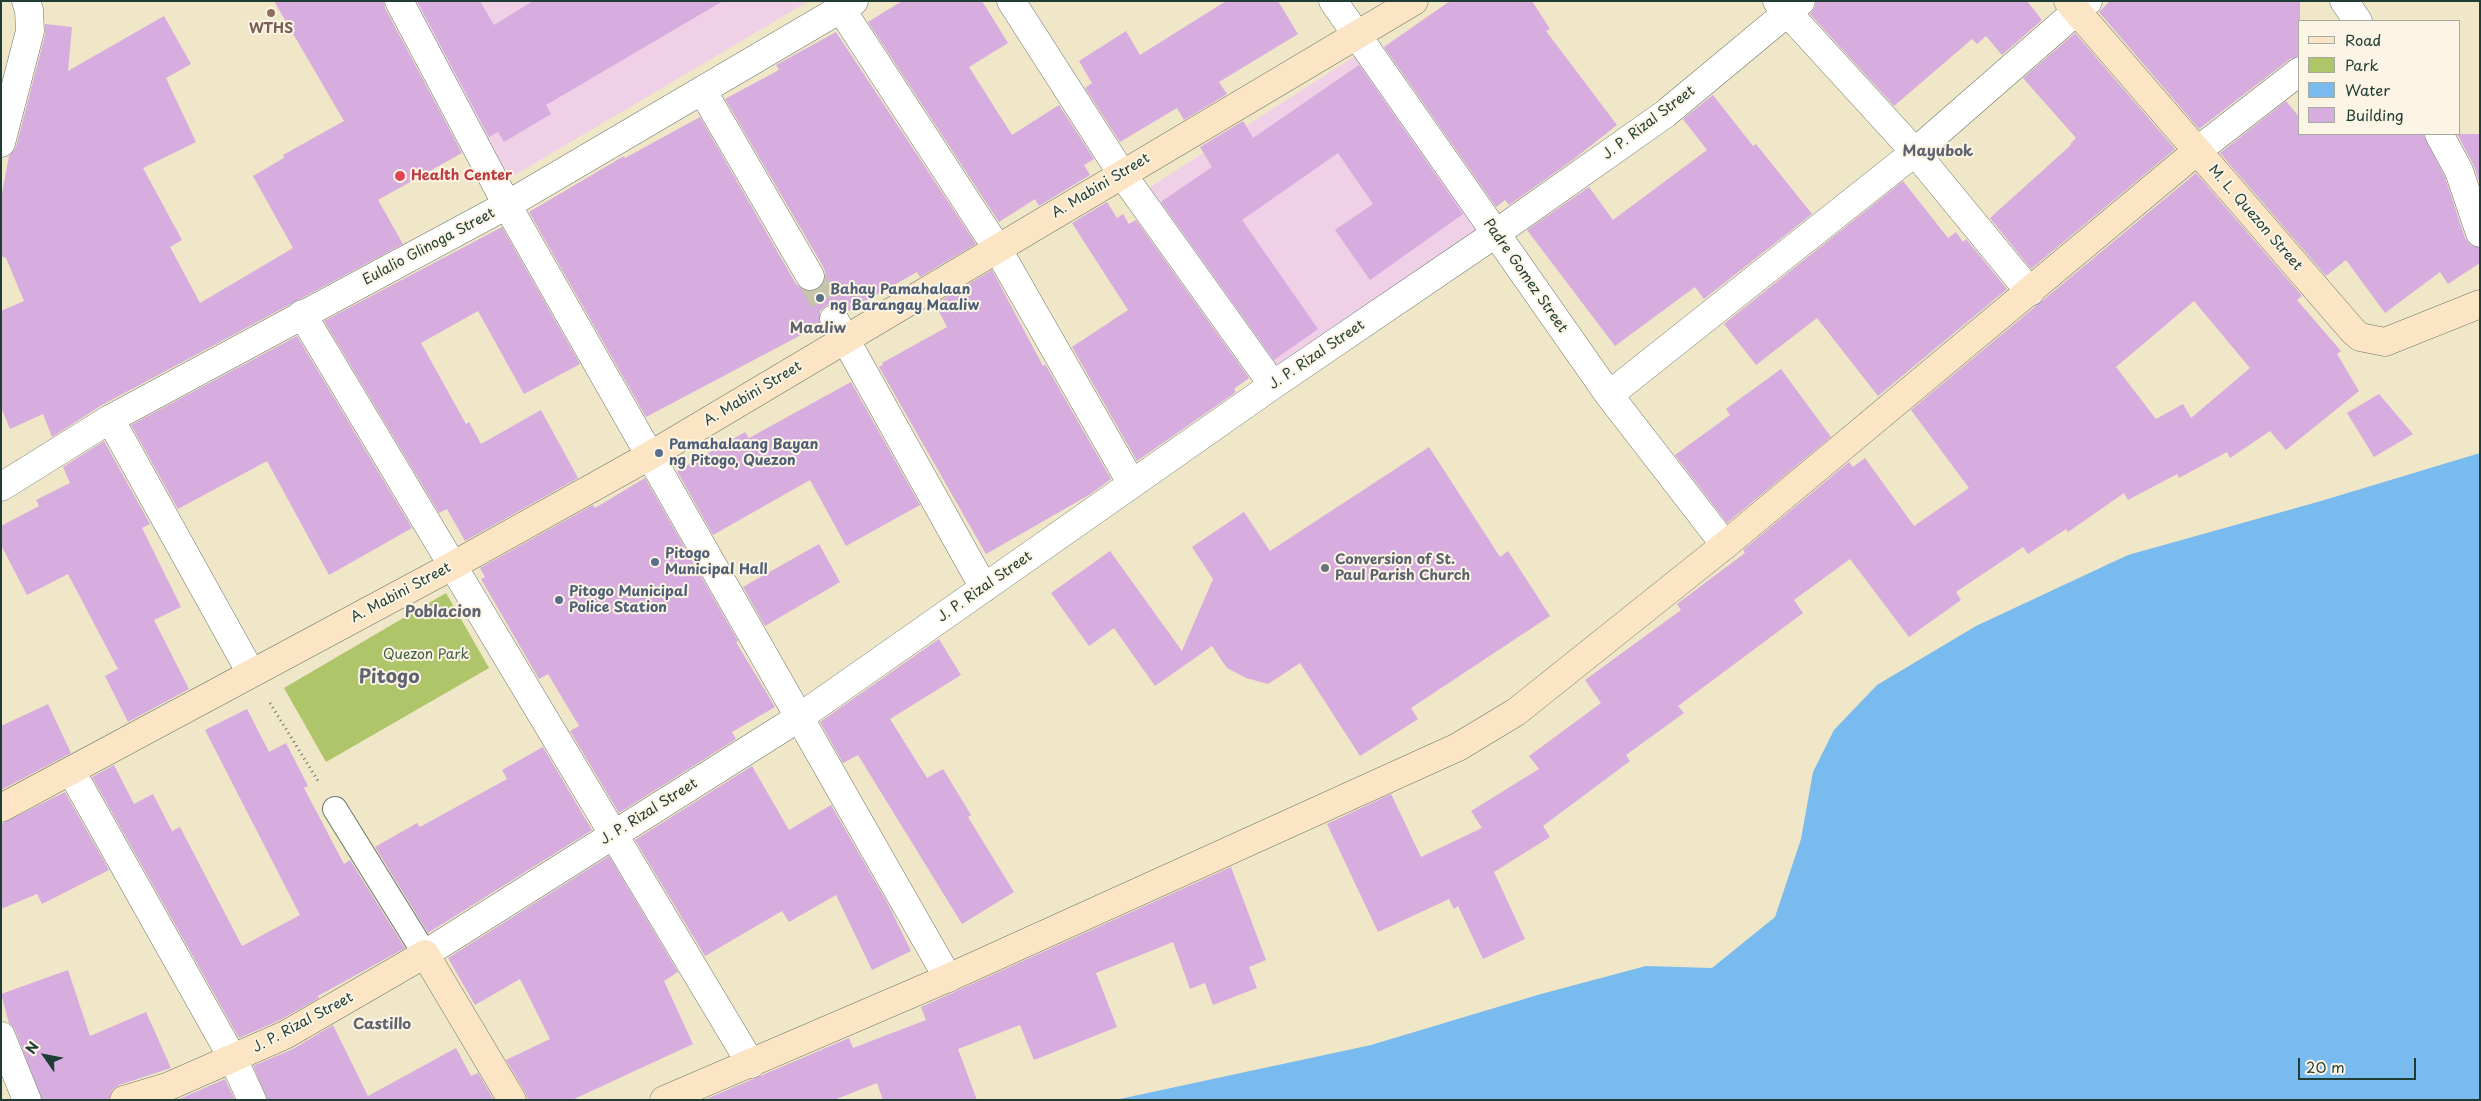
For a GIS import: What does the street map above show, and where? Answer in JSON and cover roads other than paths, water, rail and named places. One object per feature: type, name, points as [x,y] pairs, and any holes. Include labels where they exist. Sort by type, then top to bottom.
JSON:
[{"type":"street","points":[[1,142],[30,31],[30,10],[26,1]]},
{"type":"street","points":[[399,1],[507,205],[948,978]]},
{"type":"street","points":[[1011,1],[1122,174],[1272,385]]},
{"type":"street","name":"Padre Gomez Street","points":[[1333,1],[1609,395],[1725,545]]},
{"type":"street","name":"A. Mabini Street","points":[[1,808],[452,566],[651,455],[840,328],[997,248],[1358,36],[1414,1]]},
{"type":"street","points":[[2344,1],[2357,20]]},
{"type":"street","points":[[1609,395],[1915,152],[2078,4]]},
{"type":"street","name":"M. L. Quezon Street","points":[[2078,4],[2197,151],[2353,332],[2360,337],[2372,341],[2385,342],[2480,304]]},
{"type":"street","points":[[847,5],[997,248],[1132,484]]},
{"type":"street","name":"Eulalio Glinoga Street","points":[[1,487],[110,419],[507,205],[847,5]]},
{"type":"street","points":[[1789,5],[1915,152],[2030,292]]},
{"type":"street","name":"J. P. Rizal Street","points":[[124,1100],[166,1087],[233,1059],[285,1034],[425,954],[800,716],[1272,385],[1495,234],[1666,114],[1789,5]]},
{"type":"street","points":[[664,1100],[948,978],[1458,747],[1516,712],[1725,545],[2197,151],[2298,73]]},
{"type":"street","points":[[702,90],[810,276]]},
{"type":"street","points":[[2440,135],[2459,171],[2480,233]]},
{"type":"street","points":[[302,314],[751,1064]]},
{"type":"street","points":[[840,328],[984,588]]},
{"type":"street","points":[[110,419],[251,673]]},
{"type":"street","points":[[71,771],[233,1059],[252,1100]]},
{"type":"street","points":[[425,954],[512,1100]]},
{"type":"street","points":[[1,1036],[27,1100]]},
{"type":"lane","points":[[335,809],[425,954]]},
{"type":"water","points":[[2480,453],[2480,1100],[1115,1100],[1371,1045],[1541,994],[1646,966],[1712,968],[1775,917],[1801,839],[1813,772],[1834,730],[1877,685],[1976,626],[2128,555],[2321,501]]},
{"type":"tunnel","points":[[810,276],[834,319]]},
{"type":"place","name":"WTHS","points":[[271,13]]},
{"type":"place","name":"Health Center","points":[[400,176]]},
{"type":"place","name":"Bahay Pamahalaan ng Barangay Maaliw","points":[[820,298]]},
{"type":"place","name":"Pamahalaang Bayan ng Pitogo, Quezon","points":[[659,453]]},
{"type":"place","name":"Pitogo Municipal Hall","points":[[655,562]]},
{"type":"place","name":"Conversion of St. Paul Parish Church","points":[[1325,568]]},
{"type":"place","name":"Pitogo Municipal Police Station","points":[[559,600]]},
{"type":"district","name":"Mayubok","points":[[1938,152]]},
{"type":"district","name":"Maaliw","points":[[818,329]]},
{"type":"district","name":"Poblacion","points":[[443,613]]},
{"type":"district","name":"Pitogo","points":[[389,678]]},
{"type":"district","name":"Castillo","points":[[382,1025]]},
{"type":"park label","name":"Quezon Park","points":[[426,655]]}]
